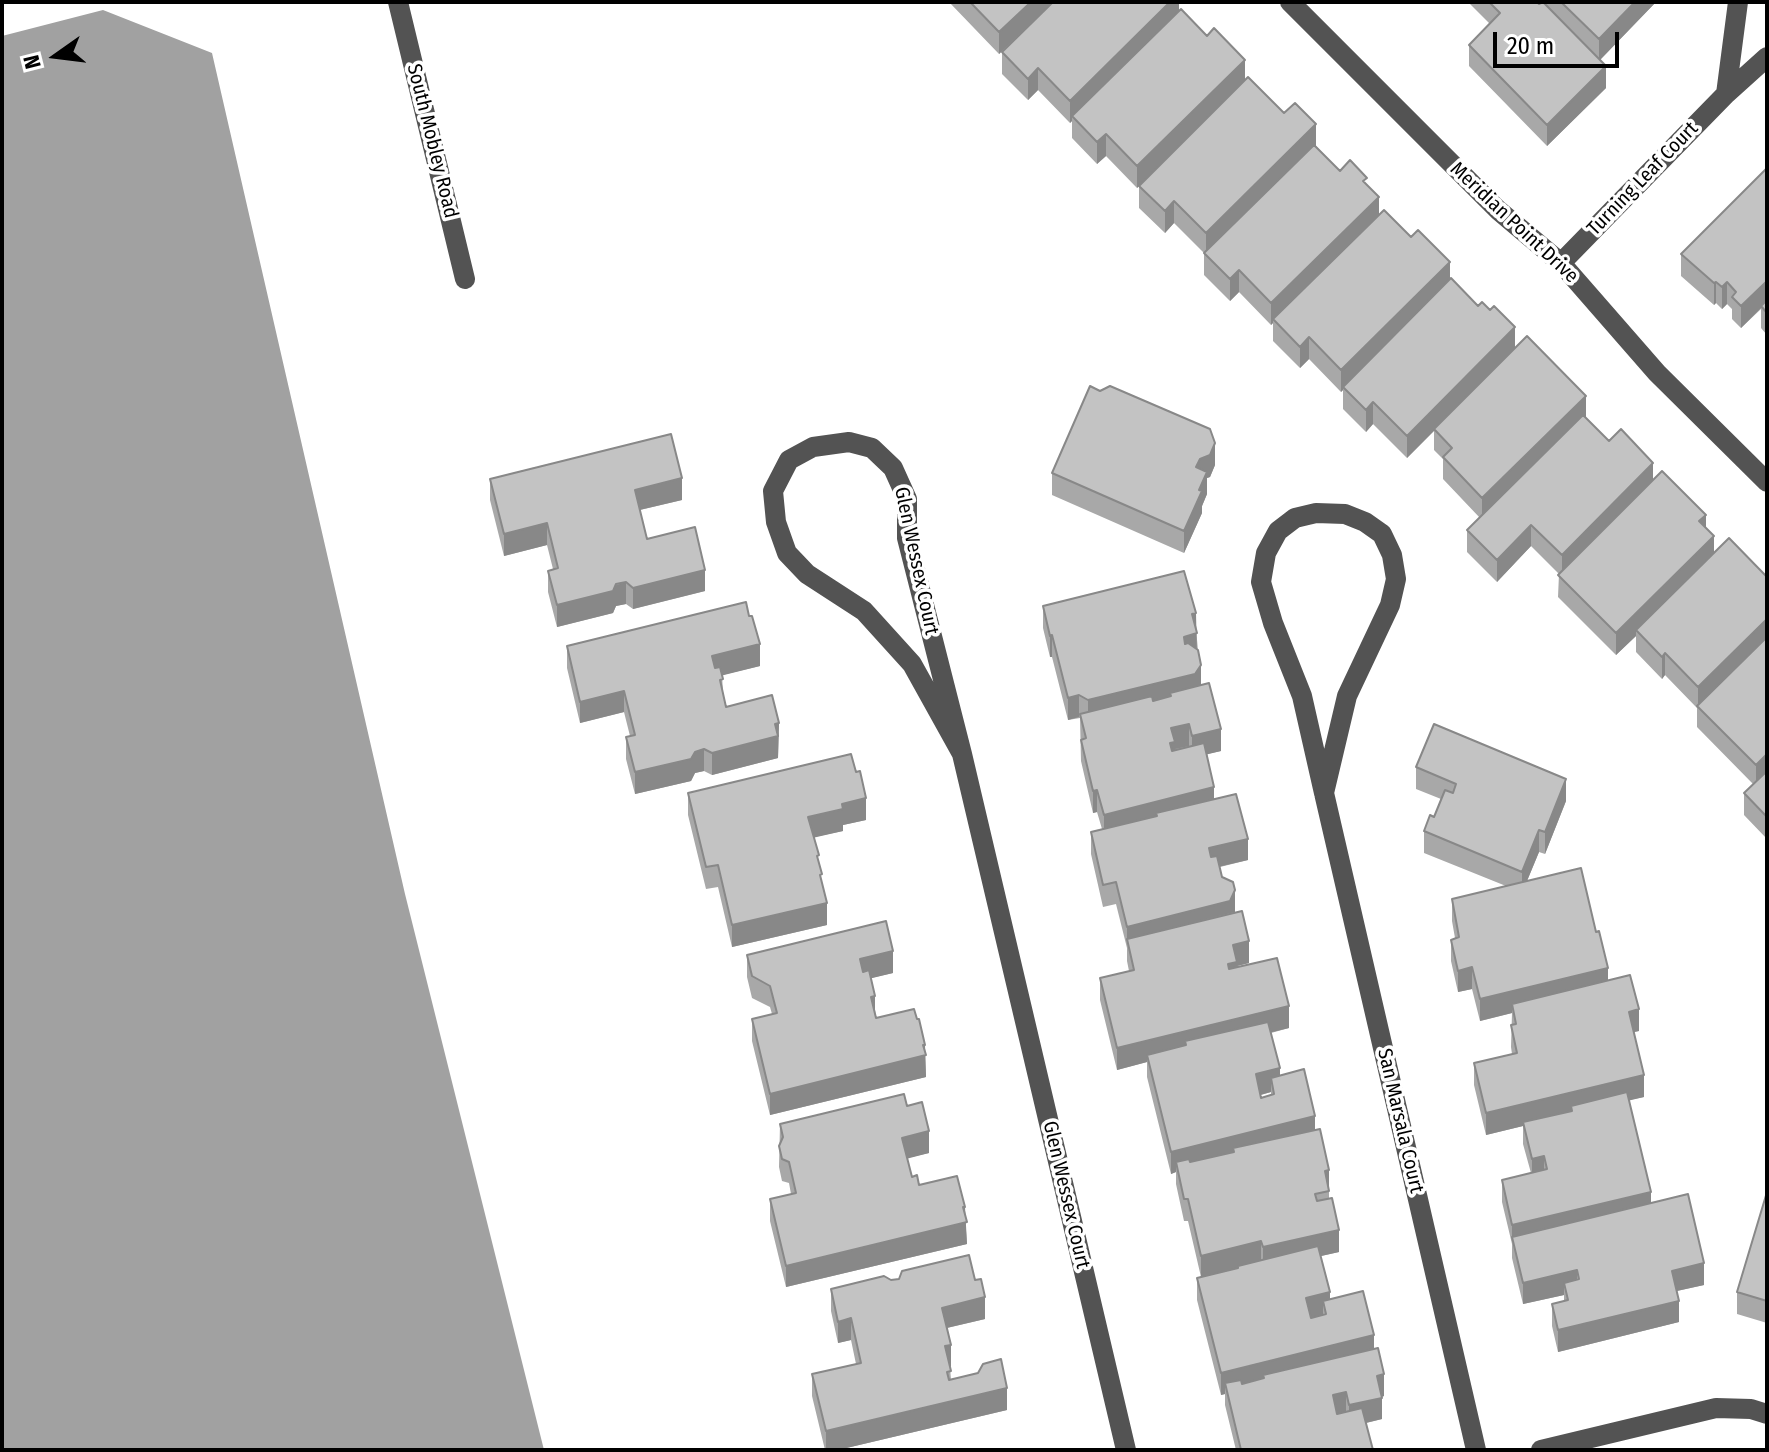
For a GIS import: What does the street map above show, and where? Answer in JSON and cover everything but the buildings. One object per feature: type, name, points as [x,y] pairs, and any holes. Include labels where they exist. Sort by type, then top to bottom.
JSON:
[{"type":"street","name":"South Mobley Road","points":[[398,2],[465,279]]},
{"type":"street","name":"Meridian Point Drive","points":[[1290,2],[1498,210],[1561,263],[1657,373],[1767,482]]},
{"type":"street","points":[[1726,94],[1738,2]]},
{"type":"street","name":"Turning Leaf Court","points":[[1561,263],[1726,94],[1767,57]]},
{"type":"street","name":"Glen Wessex Court","points":[[962,754],[912,664],[864,611],[807,574],[787,553],[776,522],[773,491],[789,460],[813,447],[849,442],[872,448],[893,468],[907,499],[907,538],[962,754],[1126,1450]]},
{"type":"street","name":"San Marsala Court","points":[[1324,793],[1347,696],[1390,605],[1396,579],[1392,555],[1382,534],[1365,522],[1345,514],[1316,513],[1295,518],[1278,531],[1266,553],[1261,582],[1273,623],[1302,696],[1324,793],[1476,1450]]},
{"type":"street","points":[[1541,1450],[1716,1408],[1751,1409],[1767,1414]]},
{"type":"shaded area","points":[[103,10],[212,53],[405,894],[544,1450],[2,1450],[2,36]]}]
